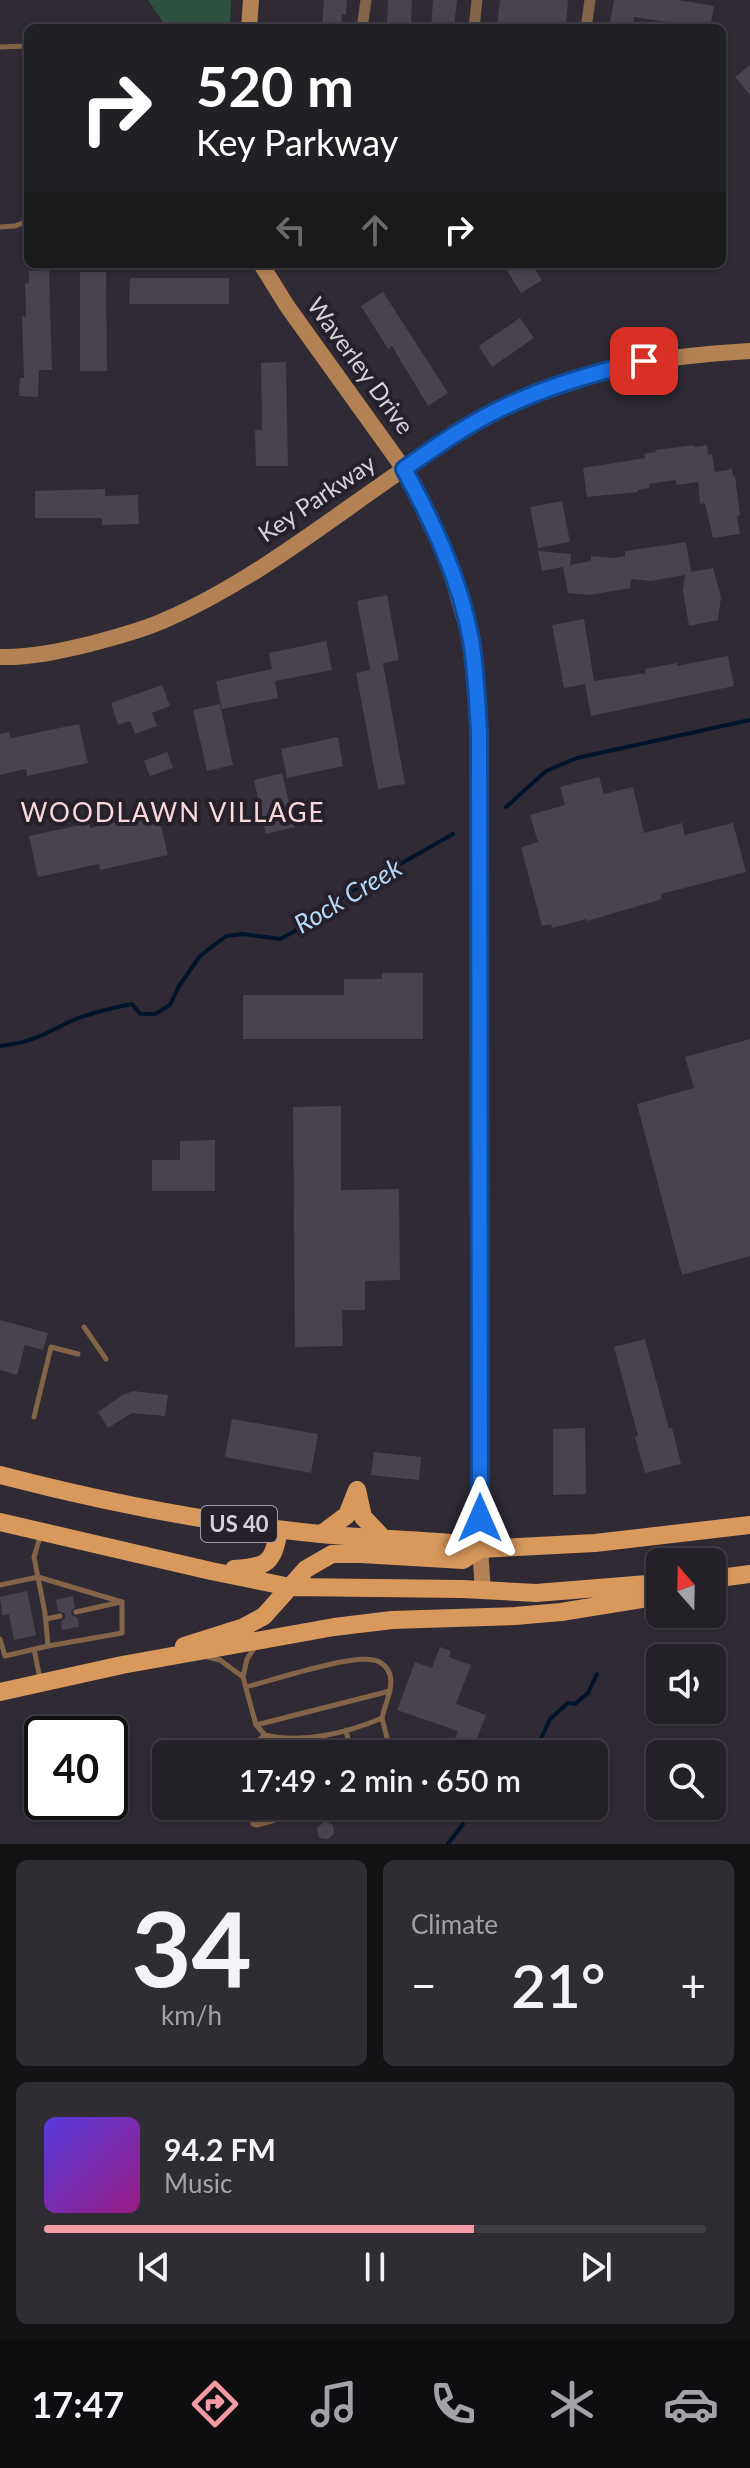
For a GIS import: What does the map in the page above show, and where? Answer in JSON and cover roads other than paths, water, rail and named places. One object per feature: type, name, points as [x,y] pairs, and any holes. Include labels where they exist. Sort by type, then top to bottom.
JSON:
[{"type":"main road","name":"US 40","points":[[0,1475],[49,1488],[205,1519],[279,1530],[463,1544],[480,1549],[595,1543],[750,1525]]},
{"type":"main road","points":[[323,1533],[347,1515],[357,1490],[363,1517],[383,1538]]},
{"type":"main road","name":"US 40","points":[[0,1522],[290,1587],[536,1593],[646,1584]]},
{"type":"main road","points":[[211,1571],[258,1568],[275,1555],[279,1530]]},
{"type":"main road","points":[[122,1665],[244,1627],[264,1616],[306,1569],[332,1554],[463,1560],[480,1549]]},
{"type":"main road","points":[[726,1578],[750,1574]]},
{"type":"main road","points":[[0,1692],[122,1665],[365,1623],[561,1612],[646,1598]]},
{"type":"street","points":[[249,24],[251,0]]},
{"type":"street","points":[[363,24],[366,0]]},
{"type":"street","points":[[474,24],[477,0]]},
{"type":"street","points":[[587,24],[590,0]]},
{"type":"street","name":"Waverley Drive","points":[[263,268],[281,298],[404,469],[446,555],[470,638],[479,731],[480,1549],[483,1591]]},
{"type":"street","name":"Key Parkway","points":[[0,657],[65,650],[123,635],[164,621],[209,599],[497,410],[544,390],[644,361],[750,351]]},
{"type":"lane","points":[[0,47],[24,46]]},
{"type":"lane","points":[[0,227],[24,223]]},
{"type":"lane","points":[[84,1327],[106,1359]]},
{"type":"lane","points":[[34,1417],[51,1347],[78,1354]]},
{"type":"lane","points":[[41,1532],[34,1557],[48,1646]]},
{"type":"lane","points":[[0,1585],[38,1577],[122,1602]]},
{"type":"lane","points":[[76,1612],[122,1602]]},
{"type":"lane","points":[[0,1639],[5,1656],[122,1633],[122,1602]]},
{"type":"lane","points":[[46,1619],[60,1616]]},
{"type":"lane","points":[[262,1641],[247,1659],[243,1677],[256,1725],[265,1735],[306,1738],[346,1730],[382,1718]]},
{"type":"lane","points":[[34,1649],[41,1683]]},
{"type":"lane","points":[[178,1656],[220,1660],[243,1677]]},
{"type":"lane","points":[[246,1687],[348,1661],[372,1659],[388,1670],[391,1682],[382,1718],[388,1740]]},
{"type":"lane","points":[[256,1725],[390,1691]]},
{"type":"lane","points":[[346,1730],[348,1740]]},
{"type":"lane","points":[[259,1740],[265,1735]]},
{"type":"lane","points":[[252,1820],[257,1825],[278,1820]]},
{"type":"waterway","name":"Rock Creek","points":[[506,807],[546,771],[577,758],[750,720]]},
{"type":"waterway","name":"Rock Creek","points":[[0,1046],[29,1040],[78,1018],[132,1004],[140,1014],[155,1014],[170,1005],[200,956],[226,936],[242,934],[280,939],[295,931],[312,914],[453,834]]},
{"type":"waterway","points":[[540,1740],[550,1719],[568,1703],[575,1704],[588,1693],[597,1674]]},
{"type":"waterway","points":[[448,1844],[463,1824]]},
{"type":"district","name":"WOODLAWN VILLAGE","points":[[173,813]]}]
